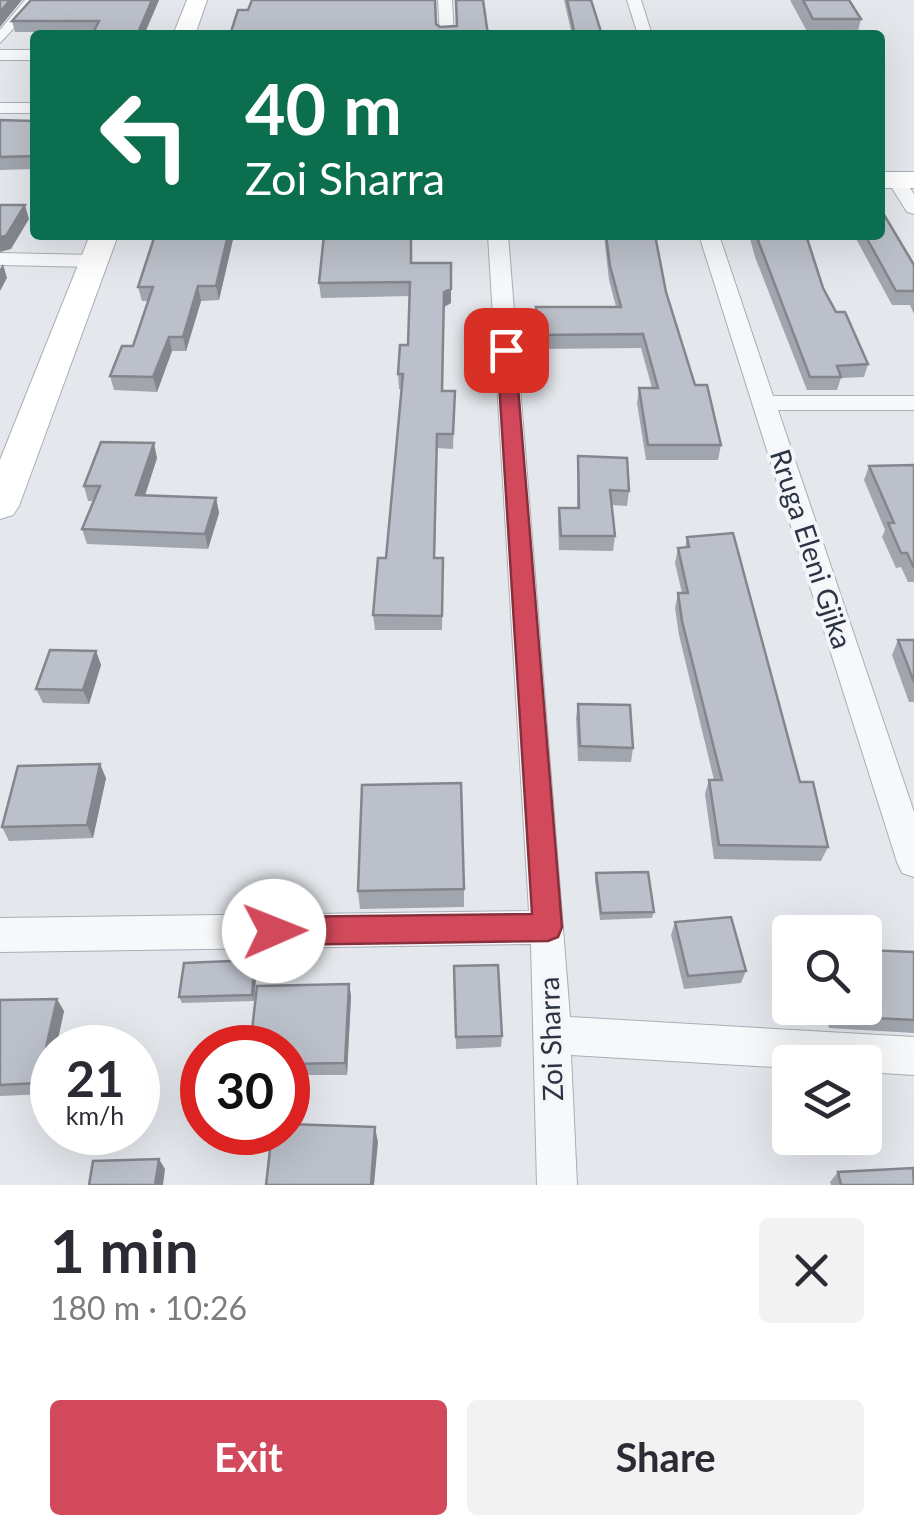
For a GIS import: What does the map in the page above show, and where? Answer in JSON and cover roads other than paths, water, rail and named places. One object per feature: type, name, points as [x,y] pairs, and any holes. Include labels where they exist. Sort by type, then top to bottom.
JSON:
[{"type":"street","points":[[0,39],[34,0]]},
{"type":"street","points":[[186,30],[197,0]]},
{"type":"street","points":[[445,0],[446,30]]},
{"type":"street","points":[[634,0],[643,30]]},
{"type":"street","points":[[0,55],[30,55]]},
{"type":"street","points":[[0,108],[30,108]]},
{"type":"street","points":[[897,180],[914,208]]},
{"type":"street","name":"Zoi Sharra","points":[[498,240],[548,927],[558,1185]]},
{"type":"street","name":"Rruga Eleni Gjika","points":[[711,240],[914,862]]},
{"type":"street","points":[[0,259],[99,248],[0,506]]},
{"type":"street","points":[[762,403],[914,403]]},
{"type":"street","points":[[0,935],[548,927]]},
{"type":"street","points":[[550,1035],[914,1056]]}]
